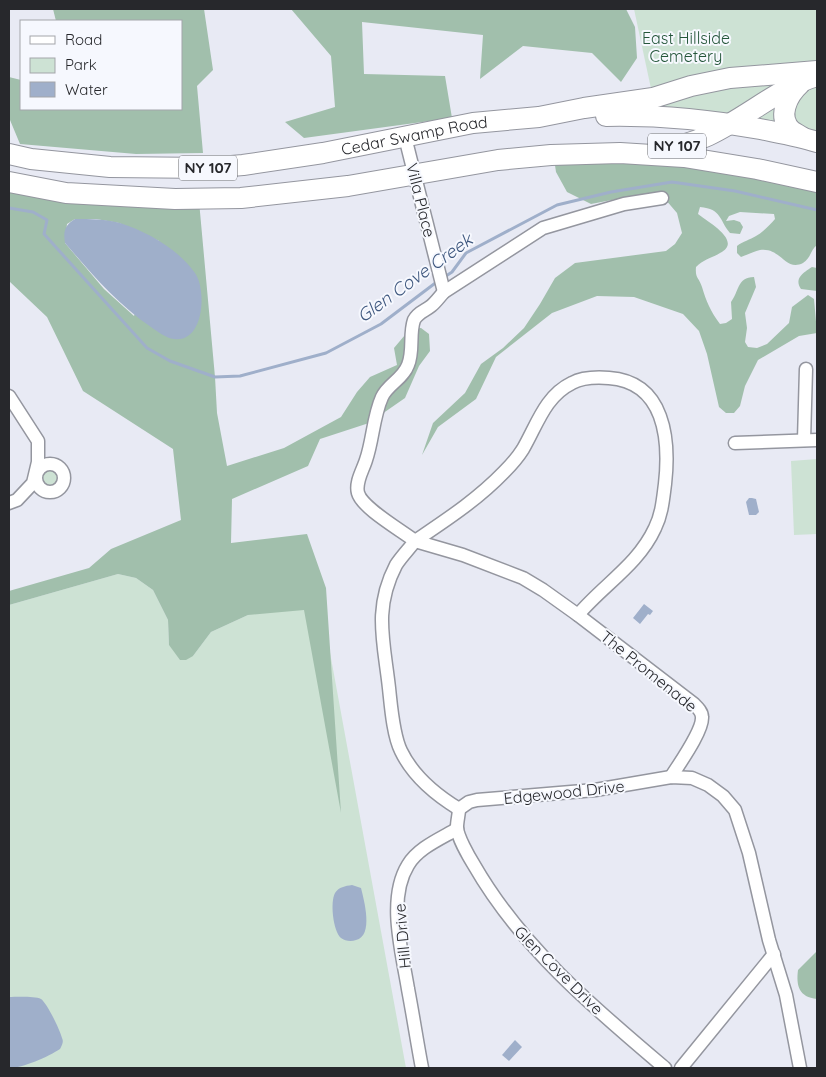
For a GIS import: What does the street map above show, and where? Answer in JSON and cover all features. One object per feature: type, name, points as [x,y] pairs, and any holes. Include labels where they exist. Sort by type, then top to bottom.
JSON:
[{"type":"main road","name":"Cedar Swamp Road","points":[[9,154],[31,159],[110,167],[208,168],[323,154],[473,123],[539,117],[653,98],[691,86],[745,76],[813,76]]},
{"type":"main road","points":[[745,76],[752,82],[756,90],[757,98],[753,110]]},
{"type":"main road","name":"NY 107","points":[[9,182],[66,193],[175,199],[241,198],[348,186],[414,173],[498,160],[550,155],[620,153],[638,146],[664,148],[693,142],[731,124],[813,76]]},
{"type":"main road","points":[[810,139],[792,131],[787,125],[785,111],[790,96],[813,76]]},
{"type":"main road","points":[[539,117],[635,115],[731,124],[810,139]]},
{"type":"main road","points":[[620,153],[684,156],[817,182]]},
{"type":"street","name":"Villa Place","points":[[405,136],[443,289]]},
{"type":"street","points":[[415,542],[364,504],[358,495],[357,487],[367,458],[382,397],[403,375],[410,361],[414,320],[419,313],[432,305],[443,289],[543,228],[624,204],[662,198]]},
{"type":"street","points":[[735,444],[811,440],[806,369]]},
{"type":"street","points":[[457,829],[460,808],[440,797],[417,774],[398,745],[382,639],[381,614],[385,597],[397,564],[415,542],[469,505],[505,472],[522,451],[544,408],[560,390],[572,383],[593,377],[616,379],[632,384],[644,393],[652,402],[663,424],[666,470],[662,507],[655,528],[639,554],[578,615]]},
{"type":"street","points":[[9,396],[38,441],[38,462],[33,483],[17,500],[9,503]]},
{"type":"street","name":"The Promenade","points":[[415,542],[463,555],[523,578],[544,590],[685,696],[701,711],[701,727],[671,777]]},
{"type":"street","points":[[671,777],[692,778],[708,785],[723,796],[735,810],[749,852],[769,940],[786,995],[800,1068]]},
{"type":"street","name":"Edgewood Drive","points":[[460,808],[468,802],[477,800],[595,790],[671,777]]},
{"type":"street","name":"Hill Drive","points":[[422,1068],[400,939],[397,913],[398,894],[408,864],[420,851],[457,829]]},
{"type":"street","name":"Glen Cove Drive","points":[[457,829],[470,858],[485,884],[530,944],[584,998],[665,1068]]},
{"type":"street","points":[[681,1068],[774,954]]},
{"type":"green space","points":[[53,9],[204,9],[213,70],[197,86],[203,153],[136,154],[20,144],[9,120],[9,77],[20,80],[20,110],[182,110],[182,20],[56,20]]},
{"type":"green space","points":[[291,9],[626,9],[635,27],[637,58],[621,82],[592,53],[523,46],[480,79],[483,35],[362,22],[364,74],[445,76],[452,118],[304,138],[285,122],[335,107],[331,56]]},
{"type":"green space","name":"East Hillside Cemetery","points":[[634,9],[817,9],[817,71],[653,98]]},
{"type":"green space","points":[[817,71],[817,141],[623,105]]},
{"type":"green space","points":[[553,152],[817,180],[817,245],[803,263],[792,264],[767,250],[760,250],[741,257],[737,253],[737,246],[764,230],[775,219],[774,214],[740,212],[729,216],[726,221],[734,220],[740,222],[743,227],[740,234],[730,233],[716,213],[707,208],[700,207],[698,214],[715,226],[726,237],[728,243],[726,248],[720,253],[699,264],[696,267],[696,271],[709,306],[720,324],[732,319],[731,302],[741,282],[754,277],[756,287],[745,313],[747,328],[745,342],[748,347],[757,348],[767,344],[789,323],[792,307],[808,295],[814,299],[817,333],[799,336],[758,360],[745,386],[740,406],[734,413],[726,413],[719,407],[707,354],[699,331],[683,314],[634,297],[597,296],[552,313],[496,357],[476,399],[438,427],[422,455],[433,423],[465,393],[481,364],[503,348],[524,328],[555,278],[575,263],[666,251],[675,244],[682,233],[677,213],[665,199],[643,194],[591,204],[567,192],[556,172]]},
{"type":"green space","points":[[9,182],[199,201],[217,413],[227,466],[284,448],[341,417],[357,392],[370,377],[397,365],[394,348],[410,329],[421,328],[429,334],[430,351],[419,366],[405,398],[369,423],[320,439],[308,466],[232,499],[231,543],[307,534],[326,588],[341,813],[304,610],[248,615],[211,632],[193,656],[186,660],[180,660],[169,645],[168,620],[153,590],[136,578],[118,574],[9,605],[9,591],[89,568],[111,549],[181,520],[173,449],[83,391],[47,317],[9,281]],"holes":[[[75,219],[96,219],[119,223],[159,241],[134,316],[104,289],[65,243],[67,224]]]},
{"type":"green space","points":[[812,267],[817,268],[817,291],[801,289],[798,282],[799,279]]},
{"type":"green space","points":[[817,459],[817,534],[794,535],[791,461]]},
{"type":"green space","points":[[46,469],[54,469],[59,474],[57,485],[46,487],[41,482],[41,474]]},
{"type":"green space","points":[[118,574],[136,578],[153,590],[168,620],[169,645],[193,656],[211,632],[318,587],[406,1068],[9,1068],[9,605]]},
{"type":"green space","points":[[817,947],[817,999],[806,996],[800,990],[798,986],[798,970],[816,952]]},
{"type":"water","points":[[75,219],[92,219],[120,223],[152,236],[180,256],[195,273],[201,291],[200,314],[192,333],[184,338],[174,339],[165,336],[127,309],[65,243],[64,235],[66,229]]},
{"type":"water","points":[[749,498],[756,499],[759,512],[756,515],[749,515],[746,502]]},
{"type":"water","points":[[644,604],[653,611],[640,624],[633,618]]},
{"type":"water","points":[[352,885],[361,888],[366,925],[362,937],[350,941],[341,938],[336,929],[333,916],[333,897],[342,887]]},
{"type":"water","points":[[9,997],[34,997],[44,1001],[63,1039],[60,1049],[35,1062],[9,1068]]},
{"type":"water","points":[[515,1040],[522,1047],[509,1061],[502,1055]]},
{"type":"waterway","name":"Glen Cove Creek","points":[[443,278],[452,272],[466,253],[557,205],[611,192],[672,182],[735,191],[817,210]]},
{"type":"waterway","name":"Glen Cove Creek","points":[[9,208],[33,212],[47,220],[44,234],[147,348],[170,361],[215,377],[240,376],[326,353],[381,324],[438,281]]}]
